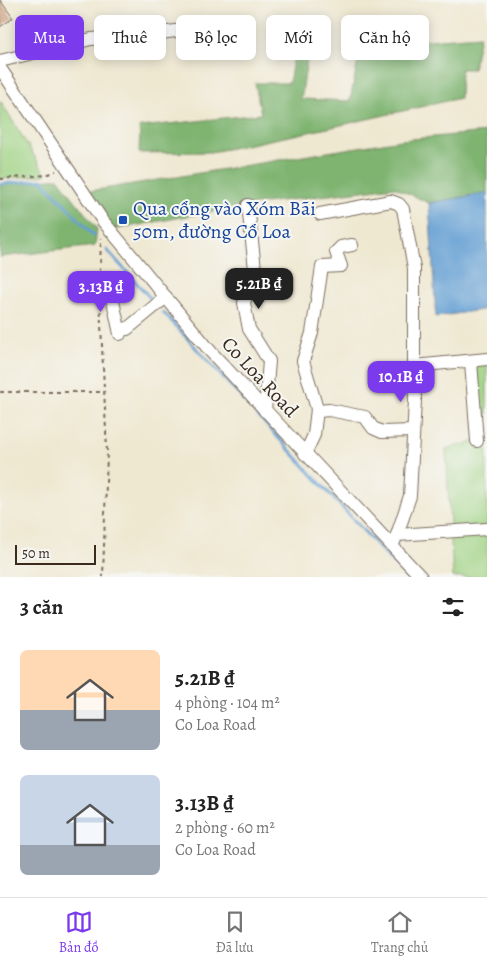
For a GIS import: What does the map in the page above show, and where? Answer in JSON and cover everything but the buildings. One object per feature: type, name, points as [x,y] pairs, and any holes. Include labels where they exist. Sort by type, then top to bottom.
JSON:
[{"type":"street","points":[[0,61],[91,39],[140,36],[176,31]]},
{"type":"street","name":"Co Loa Road","points":[[0,68],[104,221],[166,298],[211,352],[265,411],[395,541],[420,577]]},
{"type":"street","points":[[320,214],[391,201],[399,204],[403,209],[414,268],[413,431],[410,496],[395,541],[487,529]]},
{"type":"street","points":[[248,205],[255,269],[244,303],[249,329],[269,361],[265,411]]},
{"type":"street","points":[[306,454],[314,435],[317,409],[303,361],[312,332],[319,278],[322,267],[341,266],[336,252],[352,245]]},
{"type":"street","points":[[100,282],[113,300],[120,331],[127,329],[166,298]]},
{"type":"street","points":[[414,366],[487,359]]},
{"type":"street","points":[[471,362],[477,441]]},
{"type":"street","points":[[317,409],[365,416],[373,428],[382,432],[413,431]]},
{"type":"path","points":[[0,179],[46,175],[67,167]]},
{"type":"path","points":[[100,282],[99,250],[104,221]]},
{"type":"path","points":[[100,301],[106,452],[103,577]]},
{"type":"path","points":[[0,392],[103,392]]},
{"type":"green space","points":[[480,36],[473,69],[461,69],[460,98],[212,152],[139,153],[140,127],[261,114],[255,83],[289,83],[293,60],[307,60],[301,99],[350,101],[358,60],[429,60],[429,40]]},
{"type":"green space","points":[[1,102],[46,175],[0,179]]},
{"type":"green space","points":[[487,132],[487,193],[429,203],[394,187],[248,205],[111,230],[84,192],[401,140]]},
{"type":"green space","points":[[58,178],[97,229],[95,246],[0,257],[0,185]]},
{"type":"green space","points":[[487,359],[487,577],[453,577],[446,449],[477,441],[471,362]]},
{"type":"water","points":[[487,193],[487,309],[436,317],[429,203]]},
{"type":"waterway","points":[[0,184],[42,180],[94,236]]},
{"type":"waterway","points":[[107,250],[151,299]]},
{"type":"waterway","points":[[163,312],[406,577]]},
{"type":"place","name":"Qua cổng vào Xóm Bãi 50m, đường Cổ Loa","points":[[123,220]]}]
